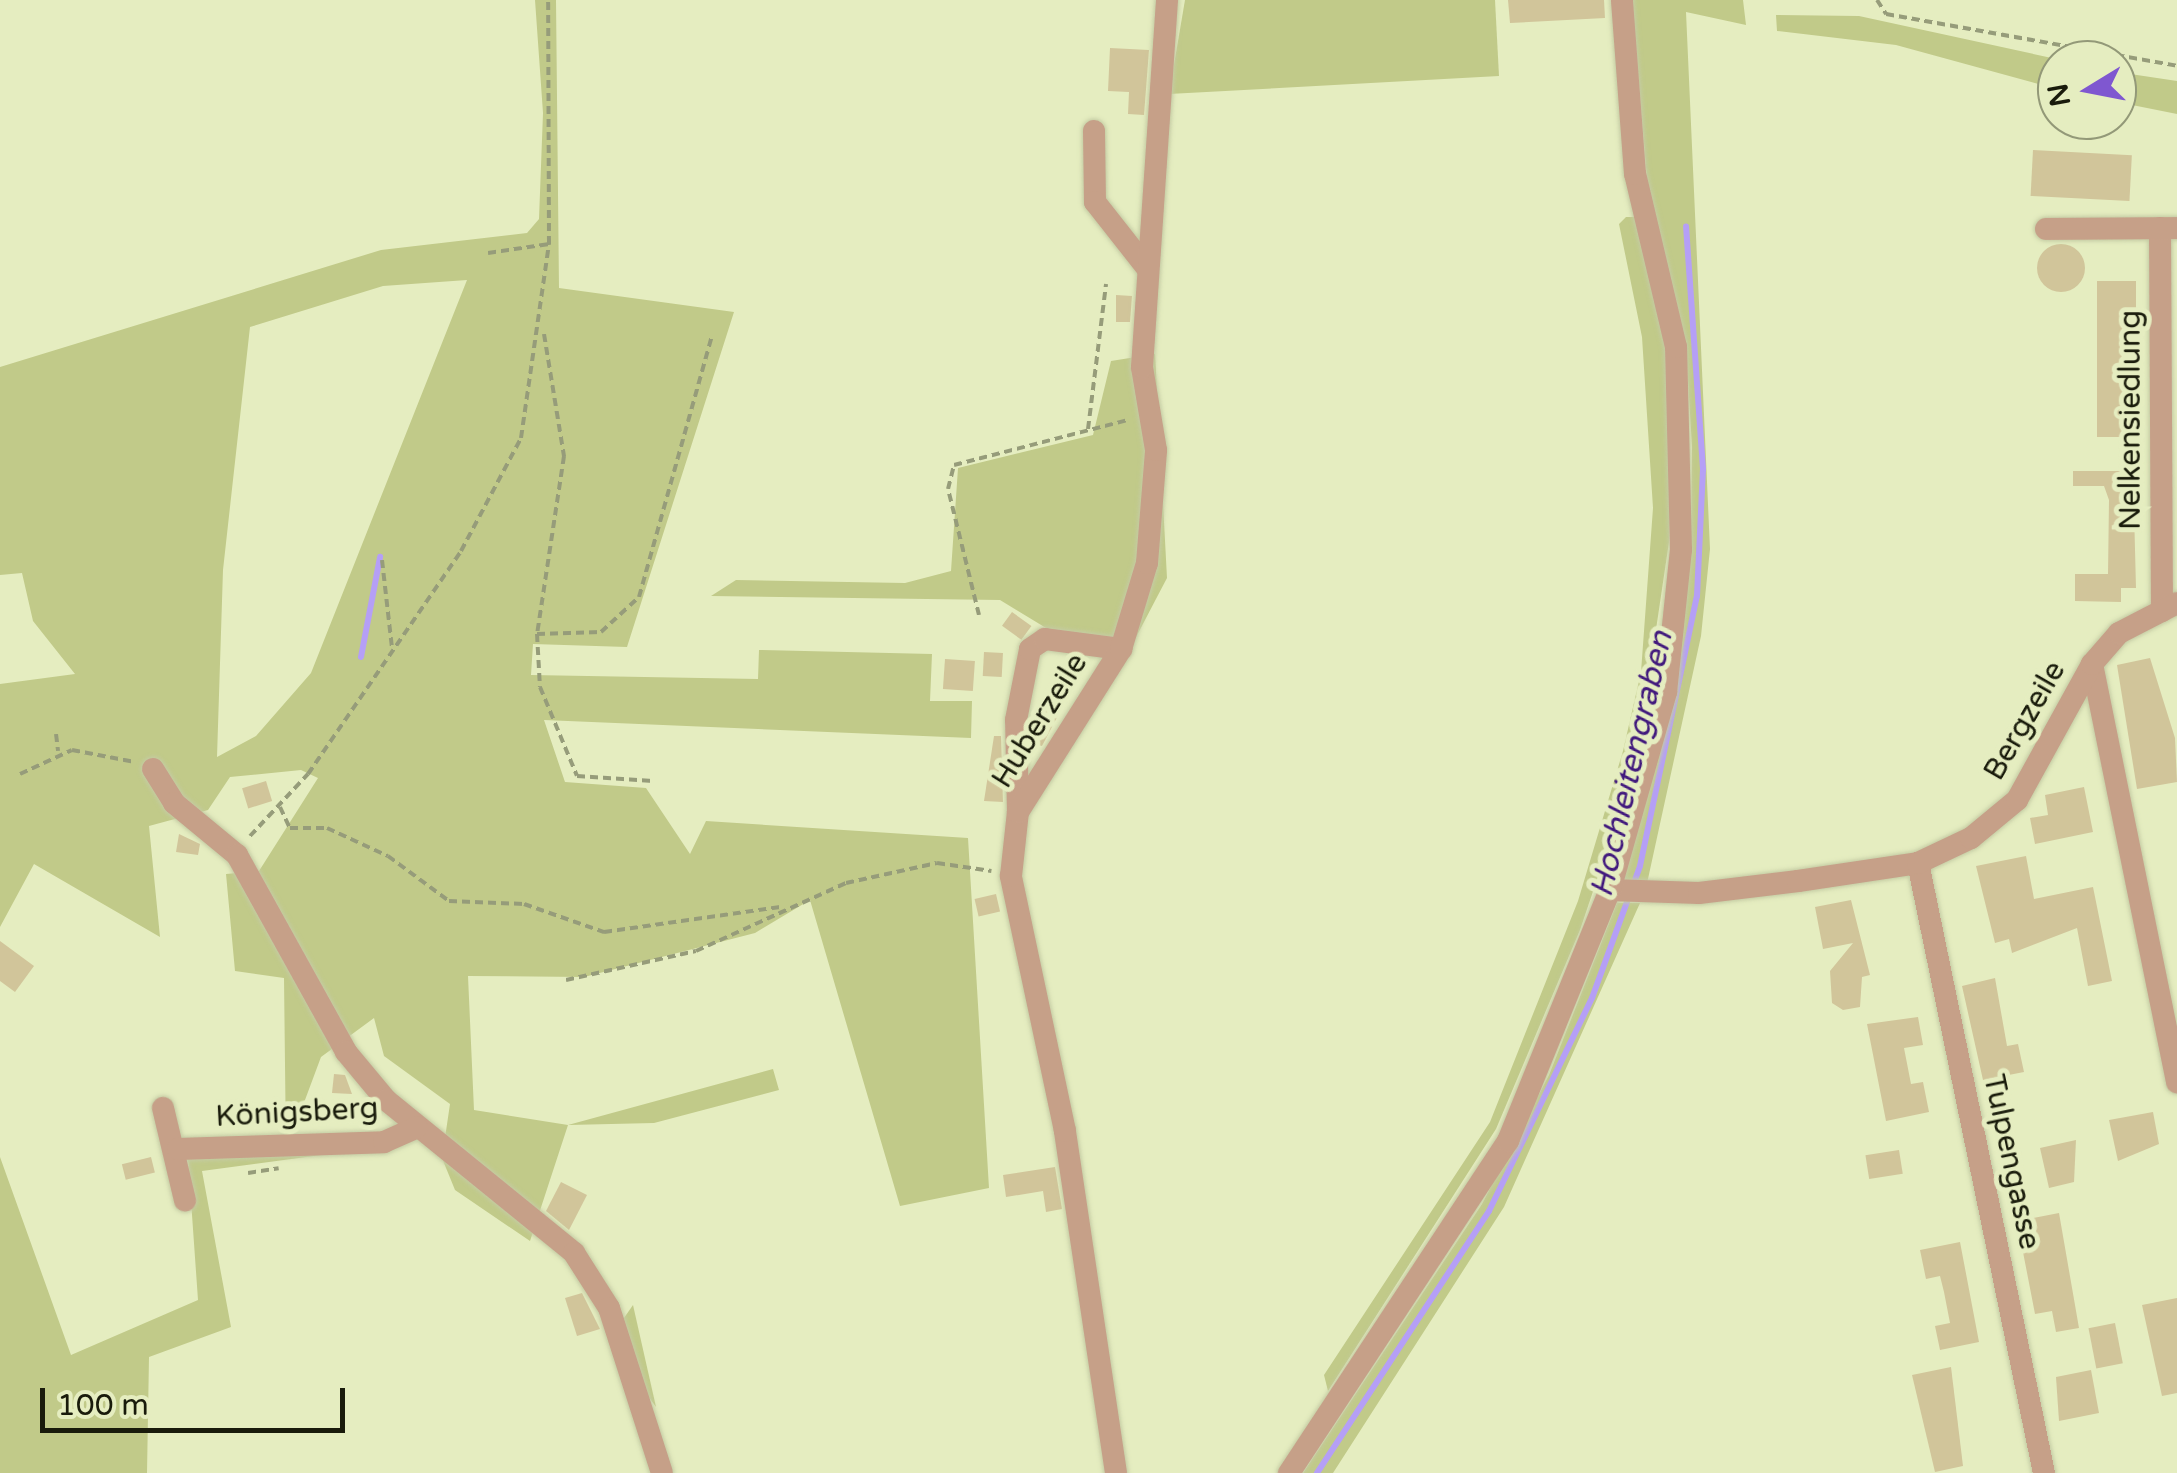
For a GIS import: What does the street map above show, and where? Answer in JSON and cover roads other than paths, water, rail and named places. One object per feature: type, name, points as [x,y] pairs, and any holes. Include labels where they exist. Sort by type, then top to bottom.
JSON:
[{"type":"street","name":"Huberzeile","points":[[1116,1473],[1065,1131],[1010,876],[1018,812],[1121,649],[1157,499],[1147,416],[1148,268],[1167,0]]},
{"type":"street","points":[[1289,1473],[1508,1140],[1614,892],[1666,692],[1680,550],[1676,347],[1635,174],[1622,0]]},
{"type":"street","points":[[1094,130],[1094,202],[1148,268]]},
{"type":"street","name":"Nelkensiedlung","points":[[2046,229],[2168,228],[2169,607]]},
{"type":"street","name":"Bergzeile","points":[[1918,863],[2017,800],[2092,664],[2119,633],[2169,607]]},
{"type":"street","points":[[1018,812],[1016,720],[1030,648],[1044,639],[1121,649]]},
{"type":"street","points":[[2092,664],[2177,1082]]},
{"type":"street","points":[[153,769],[174,803],[237,855],[346,1052],[417,1127],[574,1253],[609,1308],[662,1473]]},
{"type":"street","points":[[1614,892],[1642,895],[1918,863]]},
{"type":"street","name":"Tulpengasse","points":[[1918,863],[2044,1473]]},
{"type":"street","points":[[162,1108],[178,1148],[185,1200]]},
{"type":"street","name":"Königsberg","points":[[178,1148],[384,1142],[417,1127]]},
{"type":"waterway","name":"Hochleitengraben","points":[[1317,1473],[1489,1211],[1592,998],[1640,866],[1697,596],[1703,469],[1686,227]]},
{"type":"waterway","points":[[361,657],[380,557]]}]
